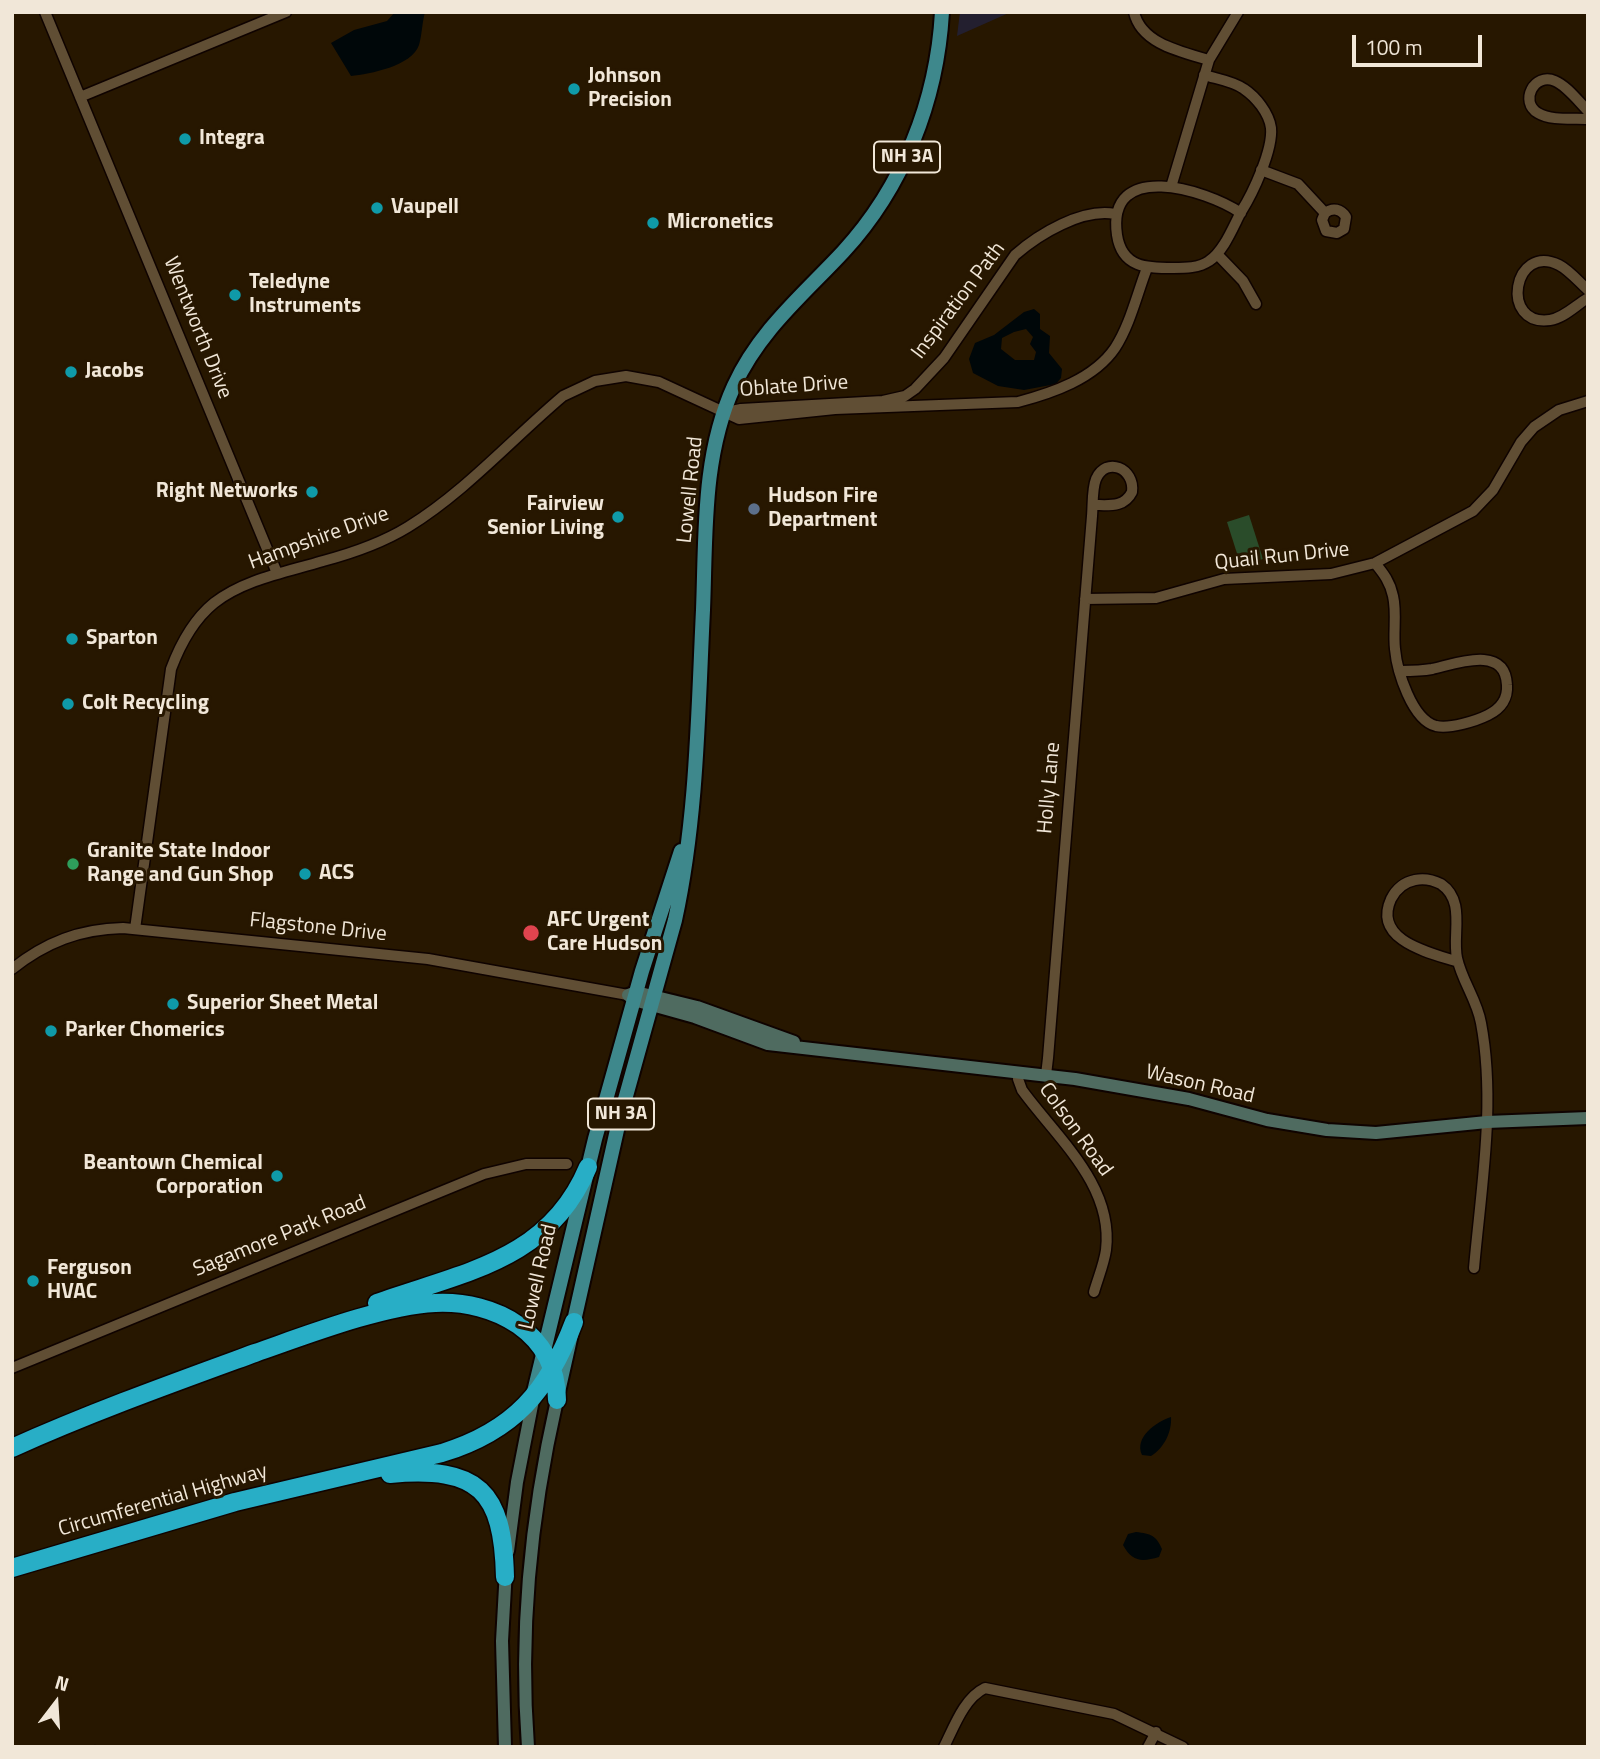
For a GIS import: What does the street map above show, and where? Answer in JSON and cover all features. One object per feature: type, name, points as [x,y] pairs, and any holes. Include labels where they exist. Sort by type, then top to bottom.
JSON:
[{"type":"highway","points":[[12,1448],[104,1409],[281,1344],[368,1307],[514,1253],[556,1218],[575,1193],[588,1167]]},
{"type":"highway","points":[[281,1344],[393,1310],[425,1304],[449,1303],[480,1308],[503,1316],[528,1334],[544,1351],[553,1369],[556,1400]]},
{"type":"highway","points":[[328,1480],[465,1445],[500,1426],[533,1400],[553,1369],[574,1322]]},
{"type":"highway","points":[[328,1480],[418,1473],[452,1476],[472,1483],[486,1496],[497,1513],[503,1536],[505,1577]]},
{"type":"highway","name":"Circumferential Highway","points":[[12,1568],[205,1510],[328,1480]]},
{"type":"main road","name":"Lowell Road","points":[[556,1400],[612,1149],[679,901],[694,780],[708,494],[712,457],[723,413],[748,356],[763,336],[852,242],[895,182],[926,106],[942,12]]},
{"type":"main road","name":"Lowell Road","points":[[533,1400],[588,1167],[633,996],[689,830]]},
{"type":"street","name":"Wentworth Drive","points":[[44,12],[278,573]]},
{"type":"street","points":[[80,97],[286,12]]},
{"type":"street","points":[[1134,12],[1143,29],[1164,45],[1209,60]]},
{"type":"street","points":[[1171,187],[1209,60],[1238,12]]},
{"type":"street","points":[[1204,75],[1242,87],[1257,101],[1266,115],[1270,135],[1253,192],[1241,213],[1217,254],[1201,265],[1186,268],[1147,268],[1129,260],[1120,247],[1115,214],[1124,200],[1136,190],[1153,185],[1171,187],[1220,201],[1241,213]]},
{"type":"street","points":[[1588,111],[1553,80],[1536,83],[1530,92],[1530,104],[1537,113],[1550,117],[1588,119]]},
{"type":"street","points":[[1261,170],[1298,184],[1325,213]]},
{"type":"street","name":"Inspiration Path","points":[[915,389],[944,358],[1015,255],[1027,244],[1063,224],[1096,214],[1115,214]]},
{"type":"street","points":[[1217,254],[1243,281],[1256,304]]},
{"type":"street","points":[[1588,290],[1563,267],[1549,262],[1540,262],[1527,269],[1519,280],[1517,289],[1519,303],[1525,311],[1542,320],[1561,316],[1588,298]]},
{"type":"street","name":"Oblate Drive","points":[[723,413],[739,419],[752,419],[835,409],[1018,402],[1046,395],[1103,363],[1115,348],[1124,332],[1147,268]]},
{"type":"street","name":"Hampshire Drive","points":[[135,929],[167,689],[178,651],[197,621],[214,603],[278,573],[373,545],[408,527],[457,491],[563,396],[595,381],[617,376],[648,379],[723,413]]},
{"type":"street","points":[[915,389],[916,407]]},
{"type":"street","name":"Oblate Drive","points":[[723,413],[741,409],[883,401],[905,396],[915,389]]},
{"type":"street","name":"Quail Run Drive","points":[[1085,598],[1156,598],[1224,579],[1331,574],[1375,563],[1474,511],[1493,490],[1521,442],[1534,427],[1559,410],[1588,401]]},
{"type":"street","name":"Holly Lane","points":[[1046,1075],[1085,598],[1093,505],[1095,484],[1100,473],[1110,467],[1128,473],[1133,485],[1129,498],[1118,505],[1093,505]]},
{"type":"street","points":[[1375,563],[1386,576],[1394,599],[1395,649],[1400,671],[1409,696],[1418,712],[1430,723],[1446,726],[1490,714],[1501,706],[1507,693],[1502,671],[1495,664],[1480,659],[1429,670],[1400,671]]},
{"type":"street","points":[[1458,962],[1405,943],[1396,936],[1390,926],[1388,909],[1392,898],[1403,885],[1419,879],[1430,880],[1440,884],[1452,896],[1457,911],[1455,936],[1458,962],[1481,1022],[1486,1073],[1486,1122],[1474,1268]]},
{"type":"street","name":"Flagstone Drive","points":[[12,969],[46,946],[73,934],[103,928],[135,929],[441,961],[633,996]]},
{"type":"street","name":"Wason Road","points":[[633,996],[768,1044],[1046,1075],[1150,1091],[1268,1121],[1327,1130],[1386,1132],[1486,1122],[1588,1118]]},
{"type":"street","name":"Colson Road","points":[[1019,1072],[1022,1090],[1087,1174],[1100,1200],[1106,1230],[1106,1250],[1094,1292]]},
{"type":"street","name":"Sagamore Park Road","points":[[12,1368],[491,1172],[526,1164],[566,1164]]},
{"type":"street","name":"Lowell Road","points":[[505,1747],[502,1641],[505,1577],[517,1482],[533,1400]]},
{"type":"street","name":"Lowell Road","points":[[528,1747],[525,1671],[529,1572],[542,1467],[556,1400]]},
{"type":"street","points":[[944,1747],[965,1706],[976,1692],[985,1688],[1114,1714],[1183,1747]]},
{"type":"street","points":[[1148,1747],[1156,1732]]},
{"type":"shaded area","points":[[395,12],[425,12],[419,45],[415,52],[390,68],[351,76],[331,43],[354,30],[387,21]]},
{"type":"shaded area","points":[[960,12],[1011,12],[957,36]]},
{"type":"shaded area","points":[[1034,309],[1040,314],[1040,329],[1050,336],[1049,353],[1062,369],[1061,378],[1056,384],[1024,390],[998,386],[973,373],[969,359],[975,343],[994,335],[1024,312]],"holes":[[[1026,329],[1033,337],[1030,344],[1036,352],[1034,360],[1015,360],[1001,349],[1002,338],[1014,332]]]},
{"type":"shaded area","points":[[1171,1417],[1169,1434],[1163,1444],[1151,1456],[1142,1455],[1140,1448],[1144,1436],[1153,1426]]},
{"type":"shaded area","points":[[1136,1532],[1149,1535],[1158,1541],[1162,1549],[1159,1557],[1143,1560],[1130,1555],[1123,1545],[1128,1534]]},
{"type":"green space","points":[[1249,515],[1263,559],[1241,566],[1227,522]]},
{"type":"place","name":"Johnson Precision","points":[[574,89]]},
{"type":"place","name":"Integra","points":[[185,139]]},
{"type":"place","name":"Vaupell","points":[[377,208]]},
{"type":"place","name":"Micronetics","points":[[653,223]]},
{"type":"place","name":"Teledyne Instruments","points":[[235,295]]},
{"type":"place","name":"Jacobs","points":[[71,372]]},
{"type":"place","name":"Right Networks","points":[[312,492]]},
{"type":"place","name":"Hudson Fire Department","points":[[754,509]]},
{"type":"place","name":"Fairview Senior Living","points":[[618,517]]},
{"type":"place","name":"Sparton","points":[[72,639]]},
{"type":"place","name":"Colt Recycling","points":[[68,704]]},
{"type":"place","name":"Granite State Indoor Range and Gun Shop","points":[[73,864]]},
{"type":"place","name":"ACS","points":[[305,874]]},
{"type":"place","name":"AFC Urgent Care Hudson","points":[[531,933]]},
{"type":"place","name":"Superior Sheet Metal","points":[[173,1004]]},
{"type":"place","name":"Parker Chomerics","points":[[51,1031]]},
{"type":"place","name":"Beantown Chemical Corporation","points":[[277,1176]]},
{"type":"place","name":"Ferguson HVAC","points":[[33,1281]]}]
